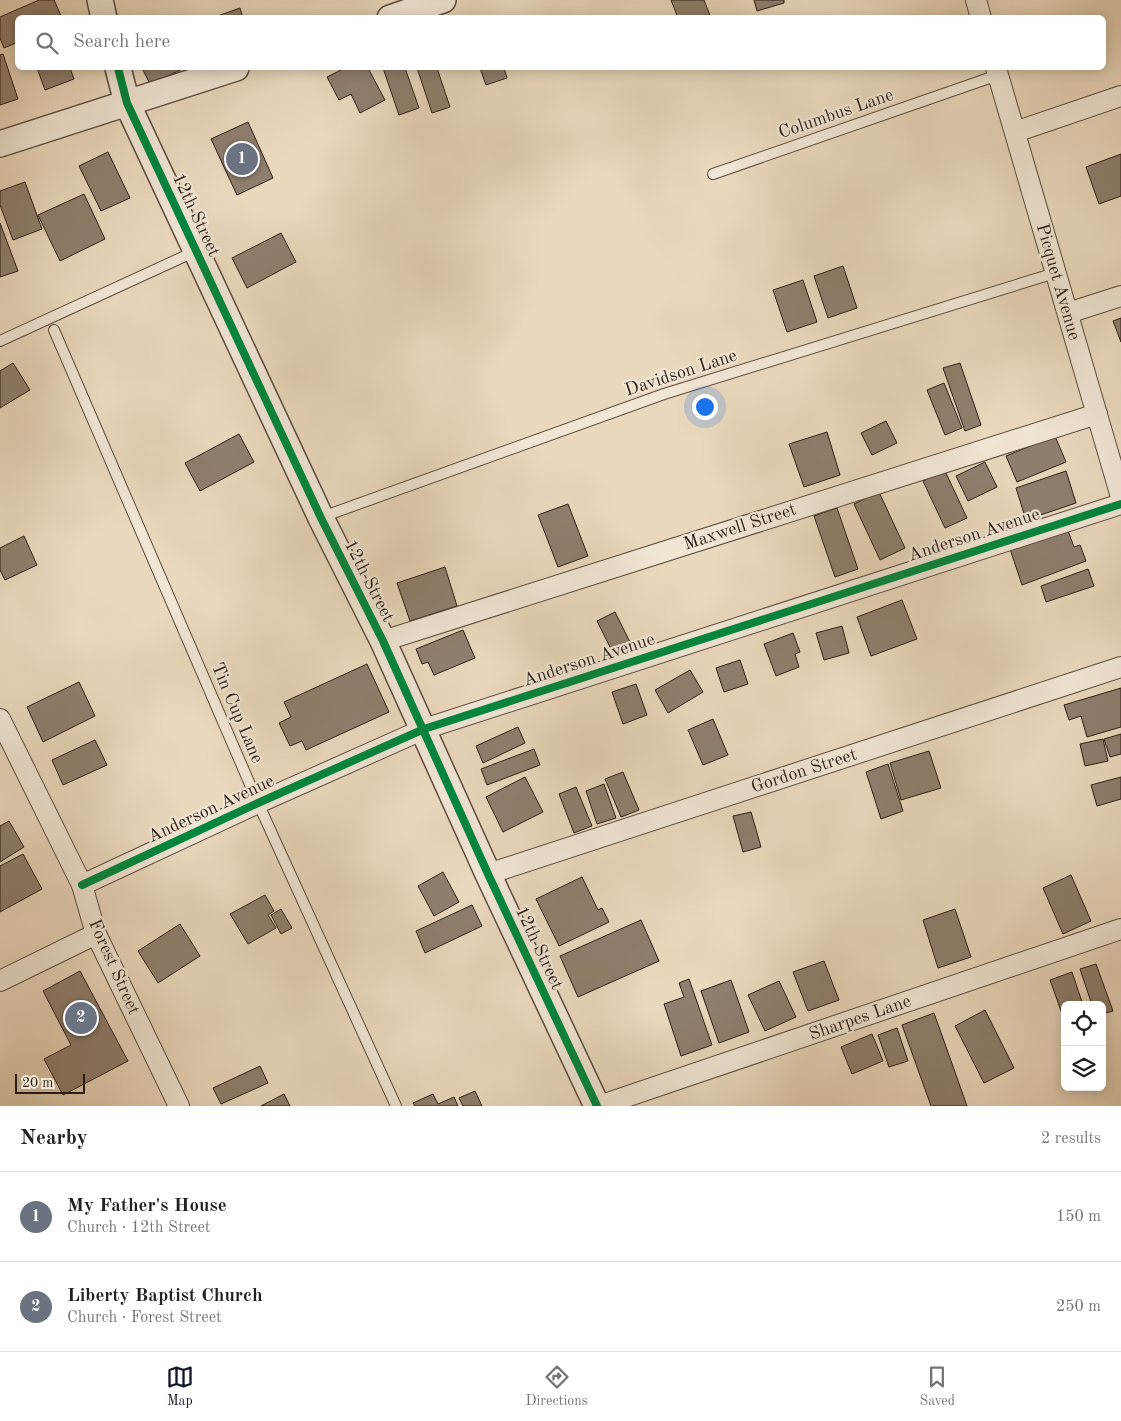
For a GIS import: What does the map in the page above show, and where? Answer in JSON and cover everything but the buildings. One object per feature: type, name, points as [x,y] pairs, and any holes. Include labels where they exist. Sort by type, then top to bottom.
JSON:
[{"type":"street","points":[[100,0],[103,15]]},
{"type":"street","points":[[399,15],[444,0]]},
{"type":"street","points":[[976,0],[980,15]]},
{"type":"street","name":"12th Street","points":[[119,70],[127,103],[321,518],[383,641],[488,874],[598,1106]]},
{"type":"street","points":[[0,144],[230,70]]},
{"type":"street","name":"Picquet Avenue","points":[[997,71],[1121,497]]},
{"type":"street","points":[[1015,132],[1121,96]]},
{"type":"street","points":[[1068,313],[1121,296]]},
{"type":"street","name":"Maxwell Street","points":[[383,641],[1097,414]]},
{"type":"street","name":"Anderson Avenue","points":[[82,885],[258,803],[424,729],[1121,504]]},
{"type":"street","name":"Gordon Street","points":[[488,874],[1121,667]]},
{"type":"street","name":"Forest Street","points":[[0,719],[82,885],[96,934],[179,1106]]},
{"type":"street","name":"Sharpes Lane","points":[[598,1106],[1121,929]]},
{"type":"street","points":[[0,981],[96,934]]},
{"type":"lane","name":"Columbus Lane","points":[[713,174],[997,71]]},
{"type":"lane","points":[[0,341],[196,251]]},
{"type":"lane","name":"Davidson Lane","points":[[321,518],[664,394],[1055,273]]},
{"type":"lane","name":"Tin Cup Lane","points":[[54,330],[258,803],[396,1106]]},
{"type":"cycle path","points":[[119,70],[127,103],[321,518],[383,641],[488,874],[597,1106]]},
{"type":"cycle path","points":[[82,885],[258,803],[424,729],[1121,504]]},
{"type":"place","name":"My Father's House","points":[[242,159]]},
{"type":"place","name":"Liberty Baptist Church","points":[[81,1018]]}]
